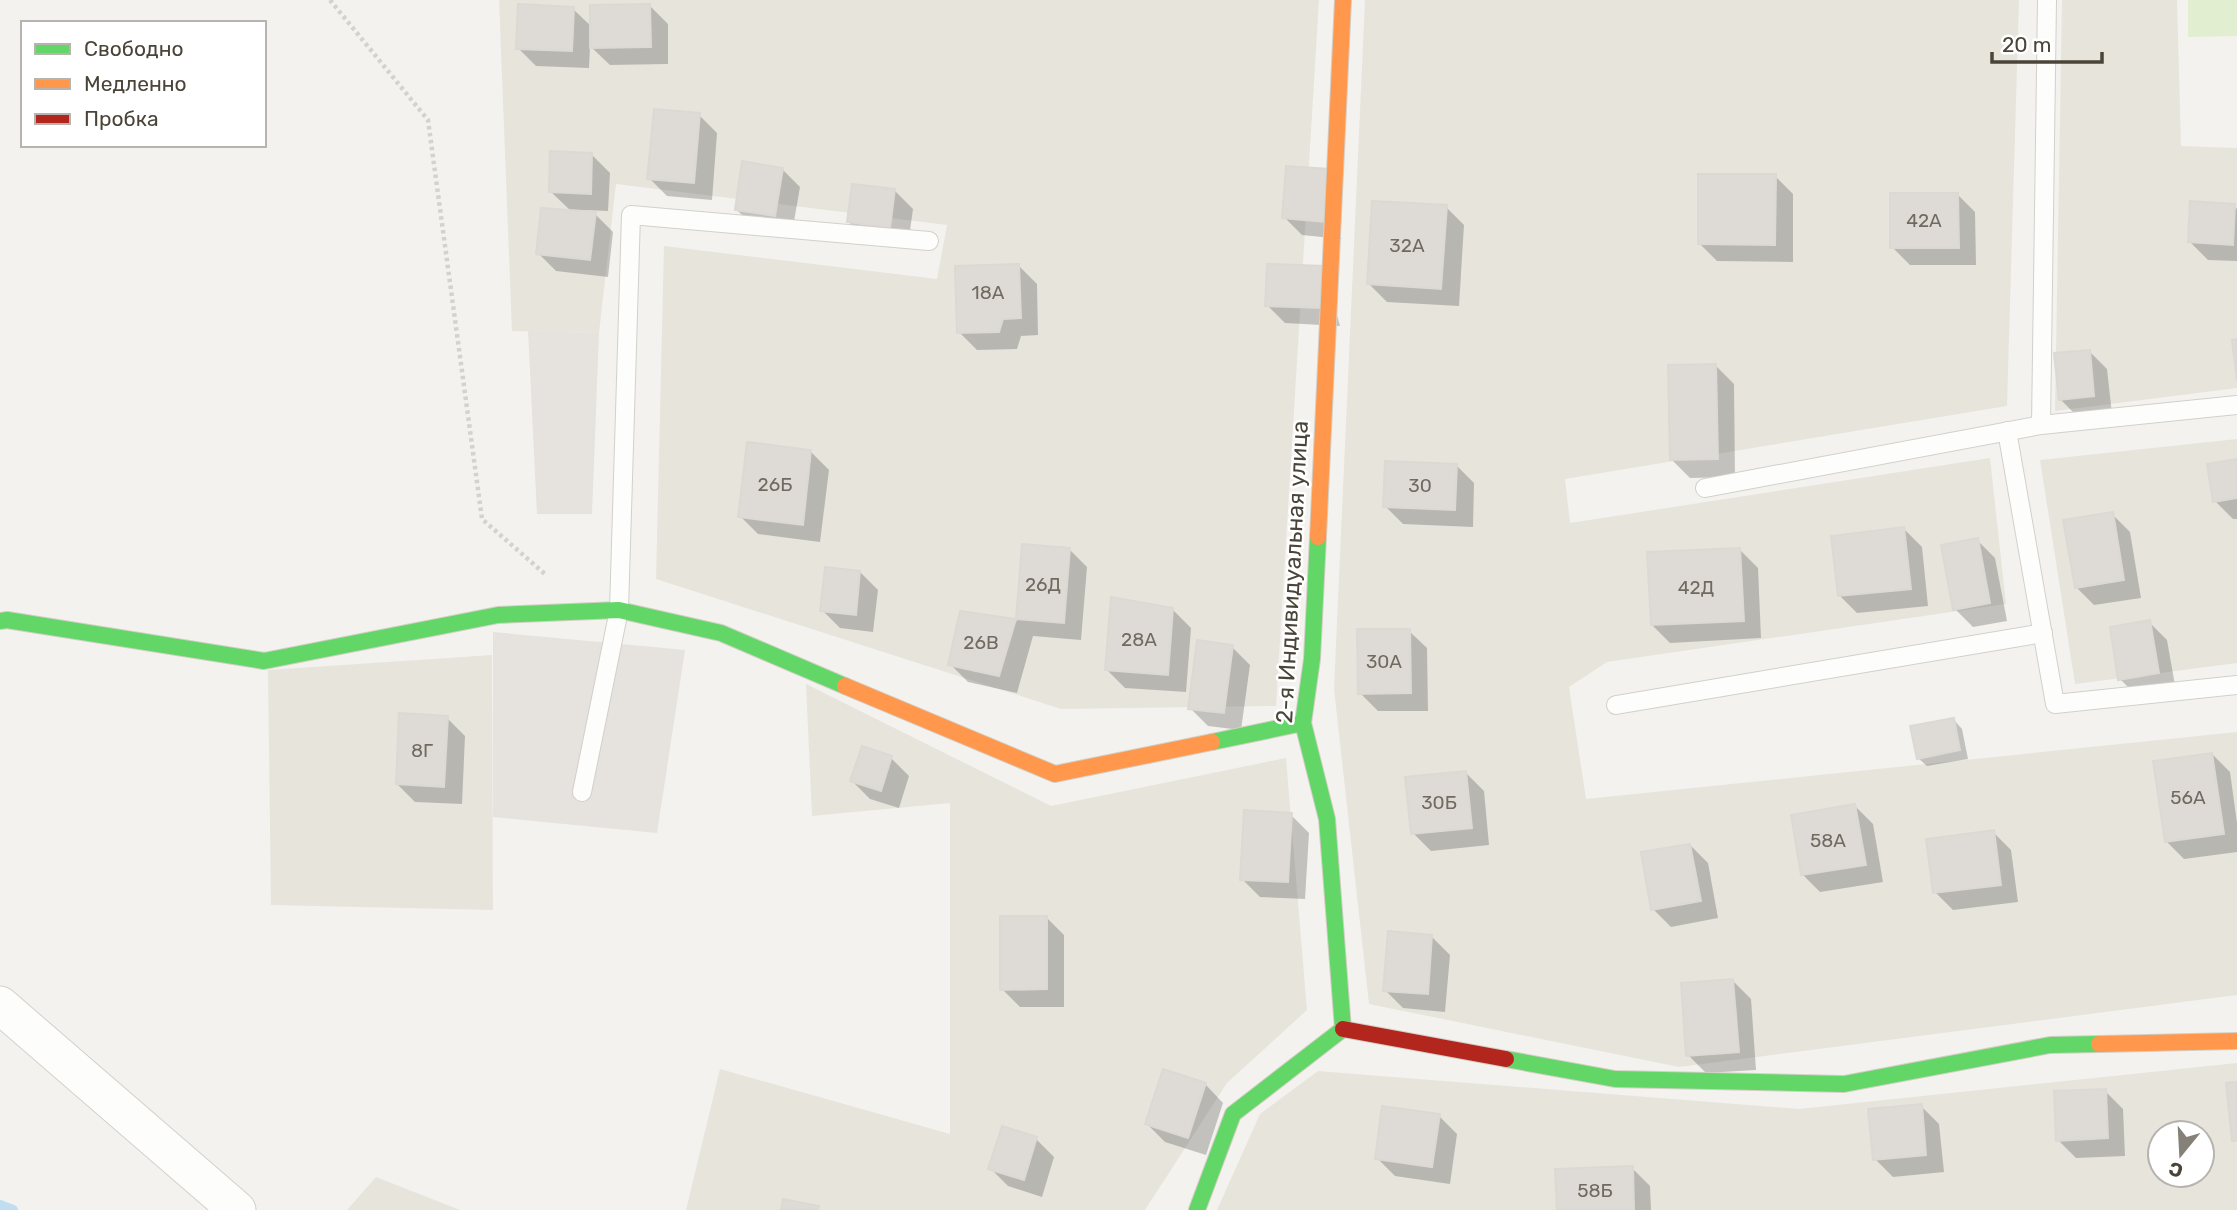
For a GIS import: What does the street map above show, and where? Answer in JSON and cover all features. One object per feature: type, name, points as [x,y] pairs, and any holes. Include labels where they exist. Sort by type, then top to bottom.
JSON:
[{"type":"street","name":"2-я Индивидуальная улица","points":[[1343,0],[1312,659],[1303,723],[1327,819],[1343,1029]]},
{"type":"street","points":[[0,621],[264,660],[498,615],[619,610],[721,633],[1055,774],[1303,723]]},
{"type":"street","points":[[0,1005],[237,1210]]},
{"type":"street","points":[[1197,1210],[1233,1114],[1343,1029],[1615,1079],[1831,1084],[1844,1084],[2050,1045],[2237,1041]]},
{"type":"lane","points":[[2041,425],[2047,0]]},
{"type":"lane","points":[[582,792],[619,610],[631,215],[929,241]]},
{"type":"lane","points":[[1705,488],[2041,425],[2237,405]]},
{"type":"lane","points":[[2007,431],[2055,704],[2237,685]]},
{"type":"lane","points":[[1616,705],[2043,633]]},
{"type":"path","points":[[330,0],[428,120],[482,519],[588,611]]},
{"type":"shaded area","points":[[499,0],[1319,0],[1276,706],[1061,709],[656,579],[664,246],[937,279],[947,225],[616,184],[599,333],[512,331]]},
{"type":"shaded area","points":[[1365,0],[2019,0],[2007,406],[1565,479],[1570,523],[1990,458],[2006,604],[1607,662],[1569,687],[1586,799],[2237,732],[2237,995],[1679,1067],[1369,1004],[1334,689]]},
{"type":"shaded area","points":[[2062,0],[2177,0],[2181,146],[2237,148],[2237,388],[2055,411]]},
{"type":"shaded area","points":[[528,331],[599,333],[592,514],[537,514]]},
{"type":"shaded area","points":[[2237,439],[2237,663],[2075,684],[2040,460]]},
{"type":"shaded area","points":[[493,632],[685,650],[657,833],[493,817]]},
{"type":"shaded area","points":[[492,655],[493,910],[271,905],[268,670]]},
{"type":"shaded area","points":[[806,684],[1051,806],[1286,758],[1307,1010],[1227,1083],[1145,1210],[686,1210],[720,1069],[950,1134],[950,803],[812,816]]},
{"type":"shaded area","points":[[2237,1063],[2237,1210],[1217,1210],[1260,1114],[1318,1071],[1799,1109]]},
{"type":"shaded area","points":[[376,1177],[460,1210],[347,1210]]},
{"type":"green space","points":[[2188,0],[2237,0],[2237,36],[2188,37]]},
{"type":"building","points":[[518,4],[574,7],[572,51],[516,49]]},
{"type":"building","points":[[650,4],[651,47],[590,48],[590,5]]},
{"type":"building","points":[[654,109],[700,113],[694,183],[647,179]]},
{"type":"building","points":[[550,151],[592,153],[591,194],[549,192]]},
{"type":"building","points":[[742,161],[783,168],[775,216],[735,210]]},
{"type":"building","points":[[1286,166],[1329,169],[1325,222],[1282,218]]},
{"type":"building","points":[[1698,174],[1776,174],[1775,245],[1698,244]]},
{"type":"building","points":[[852,184],[895,189],[890,228],[847,222]]},
{"type":"building","points":[[1890,193],[1958,193],[1959,248],[1890,248]]},
{"type":"building","points":[[1372,201],[1447,205],[1441,289],[1367,284]]},
{"type":"building","points":[[2190,201],[2235,204],[2233,245],[2188,242]]},
{"type":"building","points":[[541,208],[596,212],[590,260],[536,254]]},
{"type":"building","points":[[1019,264],[1021,318],[1003,319],[999,332],[957,333],[955,266]]},
{"type":"building","points":[[1267,264],[1325,266],[1323,308],[1265,306]]},
{"type":"building","points":[[2237,339],[2237,381],[2232,340]]},
{"type":"building","points":[[2090,350],[2094,396],[2059,400],[2054,353]]},
{"type":"building","points":[[1716,364],[1718,459],[1670,460],[1668,365]]},
{"type":"building","points":[[747,442],[811,450],[803,525],[738,517]]},
{"type":"building","points":[[2237,459],[2237,498],[2213,502],[2207,464]]},
{"type":"building","points":[[1385,461],[1457,464],[1455,510],[1383,507]]},
{"type":"building","points":[[2113,512],[2124,580],[2075,588],[2063,520]]},
{"type":"building","points":[[1904,527],[1911,589],[1838,596],[1831,536]]},
{"type":"building","points":[[1978,538],[1990,603],[1953,610],[1941,545]]},
{"type":"building","points":[[1022,544],[1070,548],[1064,623],[1016,619]]},
{"type":"building","points":[[1740,548],[1744,621],[1651,625],[1647,552]]},
{"type":"building","points":[[825,567],[860,571],[856,615],[820,611]]},
{"type":"building","points":[[1111,597],[1173,608],[1168,675],[1105,670]]},
{"type":"building","points":[[960,611],[1016,619],[999,676],[948,665]]},
{"type":"building","points":[[2150,620],[2159,673],[2118,680],[2110,627]]},
{"type":"building","points":[[1357,629],[1410,629],[1411,693],[1358,694]]},
{"type":"building","points":[[1197,640],[1233,645],[1224,713],[1188,709]]},
{"type":"building","points":[[399,713],[448,716],[444,787],[396,784]]},
{"type":"building","points":[[1954,718],[1960,750],[1917,759],[1910,726]]},
{"type":"building","points":[[862,746],[892,756],[881,791],[850,781]]},
{"type":"building","points":[[2212,753],[2224,834],[2165,842],[2153,761]]},
{"type":"building","points":[[1466,771],[1472,828],[1411,834],[1405,777]]},
{"type":"building","points":[[1855,804],[1866,865],[1801,875],[1791,815]]},
{"type":"building","points":[[1244,810],[1292,813],[1288,882],[1240,880]]},
{"type":"building","points":[[1994,830],[2001,885],[1933,893],[1926,839]]},
{"type":"building","points":[[1690,844],[1701,901],[1651,910],[1641,852]]},
{"type":"building","points":[[1000,916],[1047,916],[1047,989],[1000,990]]},
{"type":"building","points":[[1388,931],[1432,935],[1428,994],[1383,991]]},
{"type":"building","points":[[1733,979],[1739,1052],[1686,1056],[1681,983]]},
{"type":"building","points":[[1163,1069],[1206,1083],[1188,1138],[1145,1124]]},
{"type":"building","points":[[2237,1082],[2237,1141],[2232,1141],[2226,1083]]},
{"type":"building","points":[[2106,1089],[2108,1138],[2056,1141],[2054,1091]]},
{"type":"building","points":[[1922,1104],[1926,1155],[1873,1160],[1868,1109]]},
{"type":"building","points":[[1382,1106],[1440,1114],[1432,1167],[1375,1159]]},
{"type":"building","points":[[1002,1126],[1037,1137],[1024,1180],[988,1169]]},
{"type":"building","points":[[1633,1166],[1634,1210],[1557,1210],[1555,1169]]},
{"type":"building","points":[[783,1199],[819,1206],[818,1210],[781,1210]]},
{"type":"waterway","points":[[0,1205],[13,1210]]},
{"type":"traffic: fast","points":[[1197,1210],[1233,1114],[1343,1029],[1327,819],[1303,723],[1312,659],[1318,537]]},
{"type":"traffic: fast","points":[[0,621],[264,661],[498,615],[619,610],[721,633],[845,686]]},
{"type":"traffic: fast","points":[[1212,742],[1303,723]]},
{"type":"traffic: fast","points":[[1506,1059],[1615,1079],[1844,1084],[2050,1045],[2099,1044]]},
{"type":"traffic: slow","points":[[1318,537],[1343,0]]},
{"type":"traffic: slow","points":[[845,686],[1055,774],[1212,742]]},
{"type":"traffic: slow","points":[[2099,1044],[2237,1041]]},
{"type":"traffic: jam","points":[[1343,1029],[1506,1059]]}]
